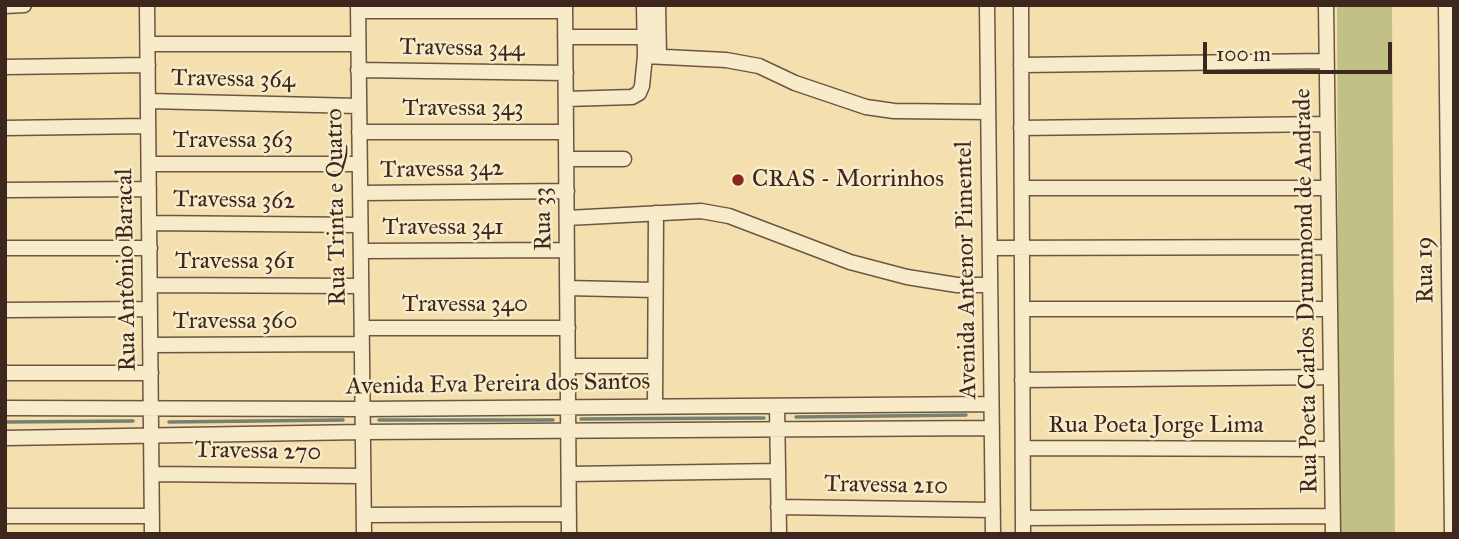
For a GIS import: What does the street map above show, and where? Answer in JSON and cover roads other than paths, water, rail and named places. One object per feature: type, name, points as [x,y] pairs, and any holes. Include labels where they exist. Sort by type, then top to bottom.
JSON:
[{"type":"street","points":[[5,6],[24,5]]},
{"type":"street","name":"Rua Antônio Baracal","points":[[147,5],[152,534]]},
{"type":"street","points":[[644,5],[644,37],[652,56]]},
{"type":"street","points":[[566,99],[632,97],[639,93],[652,56],[657,5]]},
{"type":"street","name":"Avenida Antenor Pimentel","points":[[987,5],[993,534]]},
{"type":"street","points":[[1021,5],[1023,534]]},
{"type":"street","name":"Rua Poeta Carlos Drummond de Andrade","points":[[1326,5],[1333,534]]},
{"type":"street","points":[[358,8],[565,8]]},
{"type":"street","name":"Rua Trinta e Quatro","points":[[358,8],[364,534]]},
{"type":"street","name":"Rua 33","points":[[565,8],[569,534]]},
{"type":"street","name":"Rua 19","points":[[1449,8],[1452,534]]},
{"type":"street","points":[[565,37],[644,37]]},
{"type":"street","points":[[148,44],[358,44]]},
{"type":"street","points":[[652,56],[726,60],[759,65],[796,83],[866,107],[894,111],[988,112]]},
{"type":"street","points":[[1021,65],[1326,61]]},
{"type":"street","points":[[5,67],[148,65]]},
{"type":"street","name":"Travessa 344","points":[[358,71],[566,73]]},
{"type":"street","name":"Travessa 364","points":[[148,101],[359,106]]},
{"type":"street","points":[[1021,128],[1327,124]]},
{"type":"street","points":[[5,128],[148,126]]},
{"type":"street","name":"Travessa 343","points":[[359,132],[566,132]]},
{"type":"street","points":[[566,159],[624,159]]},
{"type":"street","name":"Travessa 363","points":[[149,164],[360,164]]},
{"type":"street","points":[[1022,188],[1328,188]]},
{"type":"street","points":[[5,190],[149,189]]},
{"type":"street","name":"Travessa 342","points":[[360,193],[566,191]]},
{"type":"street","points":[[567,218],[701,211],[729,216],[850,262],[907,277],[957,285],[990,285]]},
{"type":"street","points":[[655,406],[656,213]]},
{"type":"street","name":"Travessa 362","points":[[149,223],[360,225]]},
{"type":"street","points":[[990,248],[1329,247]]},
{"type":"street","points":[[5,248],[149,248]]},
{"type":"street","name":"Travessa 341","points":[[361,251],[567,250]]},
{"type":"street","name":"Travessa 361","points":[[150,285],[361,286]]},
{"type":"street","points":[[567,288],[655,290]]},
{"type":"street","points":[[5,310],[150,309]]},
{"type":"street","points":[[1022,309],[1330,309]]},
{"type":"street","name":"Travessa 340","points":[[362,328],[568,328]]},
{"type":"street","name":"Travessa 360","points":[[150,345],[362,344]]},
{"type":"street","points":[[568,366],[655,366]]},
{"type":"street","points":[[5,373],[151,373]]},
{"type":"street","points":[[1022,380],[1331,377]]},
{"type":"street","name":"Avenida Eva Pereira dos Santos","points":[[5,408],[363,409],[991,404]]},
{"type":"street","points":[[777,406],[779,534]]},
{"type":"street","name":"Avenida Eva Pereira dos Santos","points":[[5,438],[363,432],[992,428]]},
{"type":"street","name":"Rua Poeta Jorge Lima","points":[[1023,448],[1332,449]]},
{"type":"street","points":[[569,474],[778,471]]},
{"type":"street","name":"Travessa 270","points":[[152,474],[363,476]]},
{"type":"street","name":"Travessa 210","points":[[778,507],[993,510]]},
{"type":"street","points":[[364,515],[569,514]]},
{"type":"street","points":[[5,516],[152,516]]},
{"type":"street","points":[[1023,518],[1333,516]]},
{"type":"waterway","points":[[796,417],[966,415]]},
{"type":"waterway","points":[[581,419],[764,418]]},
{"type":"waterway","points":[[169,422],[343,420]]},
{"type":"waterway","points":[[379,420],[553,420]]},
{"type":"waterway","points":[[5,422],[133,421]]},
{"type":"place","name":"CRAS - Morrinhos","points":[[738,180]]}]
